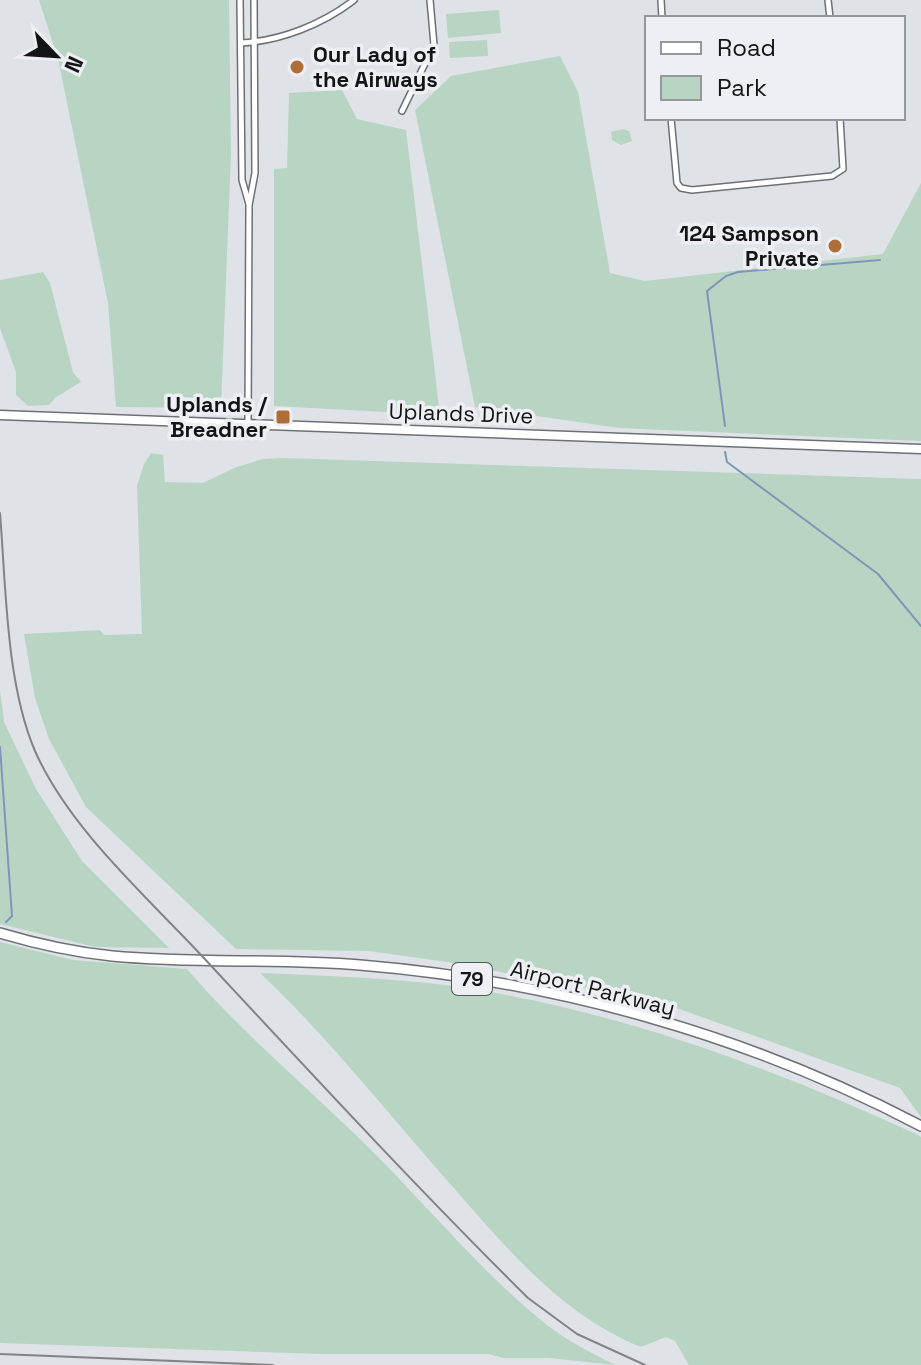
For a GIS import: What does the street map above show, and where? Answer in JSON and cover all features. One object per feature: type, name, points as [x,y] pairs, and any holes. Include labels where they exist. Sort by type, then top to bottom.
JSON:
[{"type":"highway","name":"Airport Parkway","points":[[0,933],[52,947],[110,956],[360,965],[435,973],[545,992],[621,1010],[728,1043],[841,1088],[921,1126]]},
{"type":"main road","name":"Uplands Drive","points":[[0,415],[921,449]]},
{"type":"street","points":[[240,0],[242,180],[249,205]]},
{"type":"street","points":[[248,423],[249,205],[255,173],[254,0]]},
{"type":"street","points":[[241,43],[281,37],[323,19],[354,0]]},
{"type":"street","points":[[402,111],[434,45],[430,0]]},
{"type":"street","points":[[671,120],[676,176],[681,188],[703,190],[832,176],[843,169],[840,120]]},
{"type":"green space","points":[[39,0],[229,0],[231,153],[221,408],[116,407],[108,303],[58,59]]},
{"type":"green space","points":[[499,10],[501,33],[448,38],[446,14]]},
{"type":"green space","points":[[487,40],[488,56],[450,58],[449,42]]},
{"type":"green space","points":[[560,56],[578,92],[610,273],[645,281],[883,254],[921,183],[921,441],[619,428],[475,407],[415,110],[451,76]]},
{"type":"green space","points":[[342,90],[357,119],[406,130],[440,415],[274,406],[274,169],[287,168],[289,93]]},
{"type":"green space","points":[[629,131],[632,141],[621,145],[612,140],[611,132]]},
{"type":"green space","points":[[43,272],[50,283],[73,372],[81,382],[56,397],[49,405],[28,406],[16,395],[16,372],[0,328],[0,280]]},
{"type":"green space","points":[[151,453],[163,455],[165,482],[203,483],[262,459],[283,458],[921,479],[921,1117],[900,1088],[657,1001],[447,962],[369,951],[236,949],[86,807],[49,739],[35,698],[24,634],[100,630],[104,635],[142,634],[137,486]]},
{"type":"green space","points":[[0,690],[4,722],[36,789],[82,861],[169,948],[95,947],[0,924]]},
{"type":"green space","points":[[0,942],[73,960],[187,969],[228,1014],[361,1140],[522,1304],[563,1336],[615,1365],[549,1358],[503,1358],[489,1354],[320,1354],[0,1343]]},
{"type":"green space","points":[[260,973],[447,985],[589,1014],[645,1029],[756,1067],[918,1135],[921,1137],[921,1365],[689,1365],[675,1341],[666,1337],[641,1347],[613,1334],[561,1299],[515,1256],[335,1051]]},
{"type":"waterway","points":[[725,426],[707,291],[726,276],[738,272],[880,260]]},
{"type":"waterway","points":[[725,452],[727,462],[878,574],[921,626]]},
{"type":"waterway","points":[[0,747],[12,916],[6,922]]},
{"type":"tram line","points":[[0,513],[9,634],[18,696],[35,751],[67,807],[133,885],[528,1298],[577,1334],[645,1365]]},
{"type":"tram line","points":[[0,1354],[273,1365]]},
{"type":"place","name":"Our Lady of the Airways","points":[[297,67]]},
{"type":"place","name":"124 Sampson Private","points":[[835,246]]},
{"type":"place","name":"Uplands / Breadner","points":[[283,417]]}]
